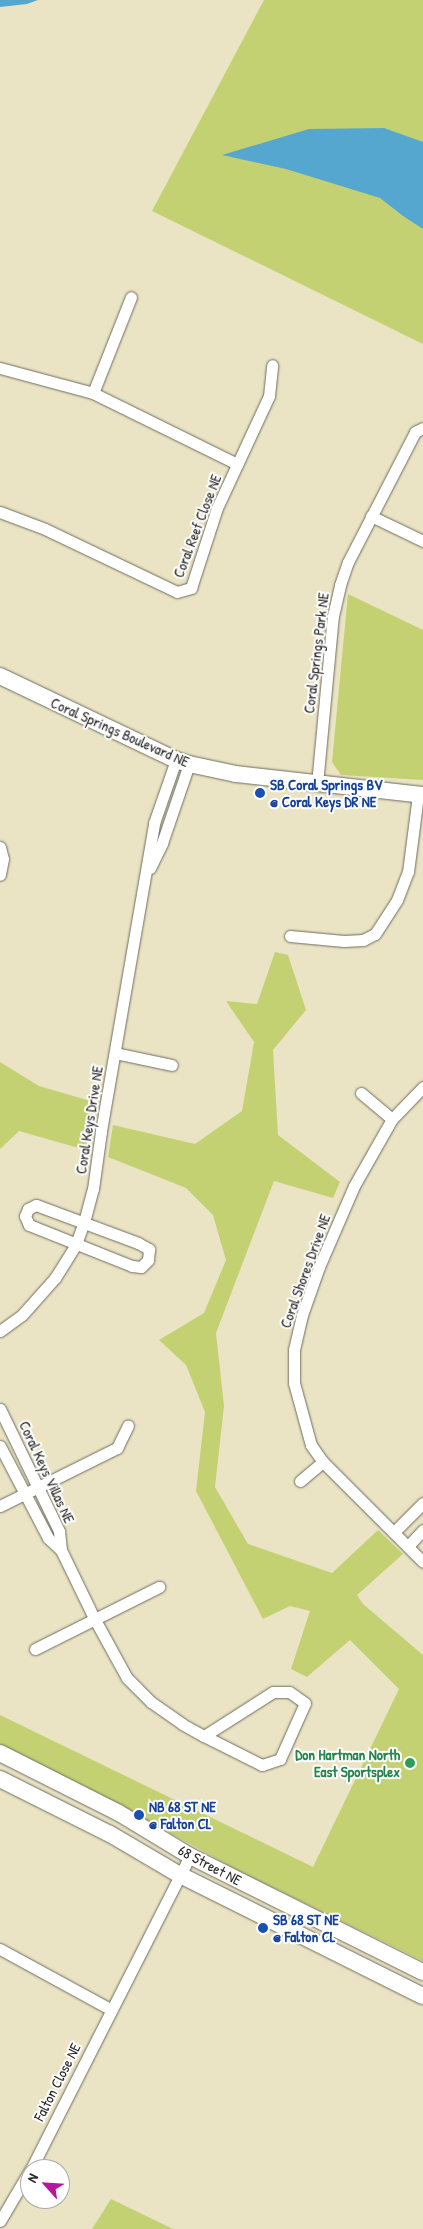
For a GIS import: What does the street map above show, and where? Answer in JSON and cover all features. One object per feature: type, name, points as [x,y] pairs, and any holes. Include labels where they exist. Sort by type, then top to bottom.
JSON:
[{"type":"main road","name":"Coral Springs Boulevard NE","points":[[0,676],[182,762],[236,774],[420,795]]},
{"type":"main road","name":"68 Street NE","points":[[0,1753],[118,1813],[190,1856],[423,1972]]},
{"type":"main road","name":"68 Street NE","points":[[0,1779],[110,1834],[180,1875],[423,1996]]},
{"type":"street","points":[[93,393],[131,297]]},
{"type":"street","points":[[237,464],[269,396],[272,364]]},
{"type":"street","name":"Coral Reef Close NE","points":[[0,368],[93,393],[237,464],[217,508],[191,588],[177,592],[45,529],[0,512]]},
{"type":"street","name":"Coral Springs Park NE","points":[[317,784],[333,616],[340,585],[348,562],[415,432],[423,428]]},
{"type":"street","points":[[371,516],[423,541]]},
{"type":"street","name":"Coral Keys Drive NE","points":[[0,1331],[22,1316],[55,1278],[76,1244],[84,1222],[93,1189],[100,1131],[154,823],[182,762]]},
{"type":"street","points":[[290,936],[344,941],[363,940],[375,934],[397,900],[408,872],[420,795]]},
{"type":"street","points":[[0,847],[3,859],[0,875]]},
{"type":"street","points":[[115,1053],[172,1065]]},
{"type":"street","name":"Coral Shores Drive NE","points":[[423,1088],[392,1119],[345,1206],[302,1315],[294,1350],[294,1383],[311,1444],[323,1462],[423,1562]]},
{"type":"street","points":[[361,1093],[392,1119]]},
{"type":"street","points":[[36,1205],[138,1243],[149,1249],[148,1260],[141,1267],[132,1266],[76,1244],[29,1225],[25,1216],[28,1209],[36,1205]]},
{"type":"street","name":"Coral Keys Villas NE","points":[[0,1409],[48,1538],[61,1550]]},
{"type":"street","points":[[0,1506],[117,1448],[128,1425]]},
{"type":"street","name":"Coral Keys Villas NE","points":[[0,1446],[59,1531],[61,1550],[94,1618],[127,1678],[151,1702],[182,1724],[204,1736],[262,1765],[280,1759],[305,1703],[289,1692],[273,1692],[204,1736]]},
{"type":"street","points":[[300,1481],[323,1462]]},
{"type":"street","points":[[394,1532],[423,1503]]},
{"type":"street","points":[[408,1546],[423,1530]]},
{"type":"street","points":[[35,1649],[159,1587]]},
{"type":"street","name":"Falton Close NE","points":[[35,2159],[110,2009],[190,1856]]},
{"type":"street","points":[[0,1949],[110,2009]]},
{"type":"street","name":"Falton Close NE","points":[[0,2221],[20,2187]]},
{"type":"green space","points":[[264,0],[423,0],[423,344],[152,211]]},
{"type":"green space","points":[[348,594],[423,630],[423,780],[341,775],[332,762]]},
{"type":"green space","points":[[275,952],[288,955],[306,1010],[273,1050],[278,1135],[340,1182],[333,1198],[274,1181],[216,1333],[224,1406],[215,1487],[248,1544],[332,1573],[378,1530],[403,1554],[357,1595],[363,1604],[423,1655],[423,1961],[241,1872],[114,1802],[0,1744],[0,1715],[313,1867],[399,1689],[350,1640],[307,1677],[291,1669],[310,1611],[290,1606],[263,1619],[196,1491],[205,1412],[186,1365],[159,1340],[204,1313],[226,1260],[213,1215],[186,1188],[108,1157],[113,1125],[195,1144],[242,1111],[254,1042],[226,1001],[257,1004]]},
{"type":"green space","points":[[0,1062],[39,1086],[94,1102],[86,1150],[19,1131],[0,1149]]},
{"type":"green space","points":[[111,2199],[173,2229],[92,2229]]},
{"type":"water","points":[[0,0],[38,0],[27,4],[0,7]]},
{"type":"water","points":[[384,128],[423,142],[423,229],[380,198],[286,169],[222,155],[309,129]]},
{"type":"place","name":"SB Coral Springs BV @ Coral Keys DR NE","points":[[260,793]]},
{"type":"place","name":"Don Hartman North East Sportsplex","points":[[410,1763]]},
{"type":"place","name":"NB 68 ST NE @ Falton CL","points":[[139,1815]]},
{"type":"place","name":"SB 68 ST NE @ Falton CL","points":[[263,1928]]}]
